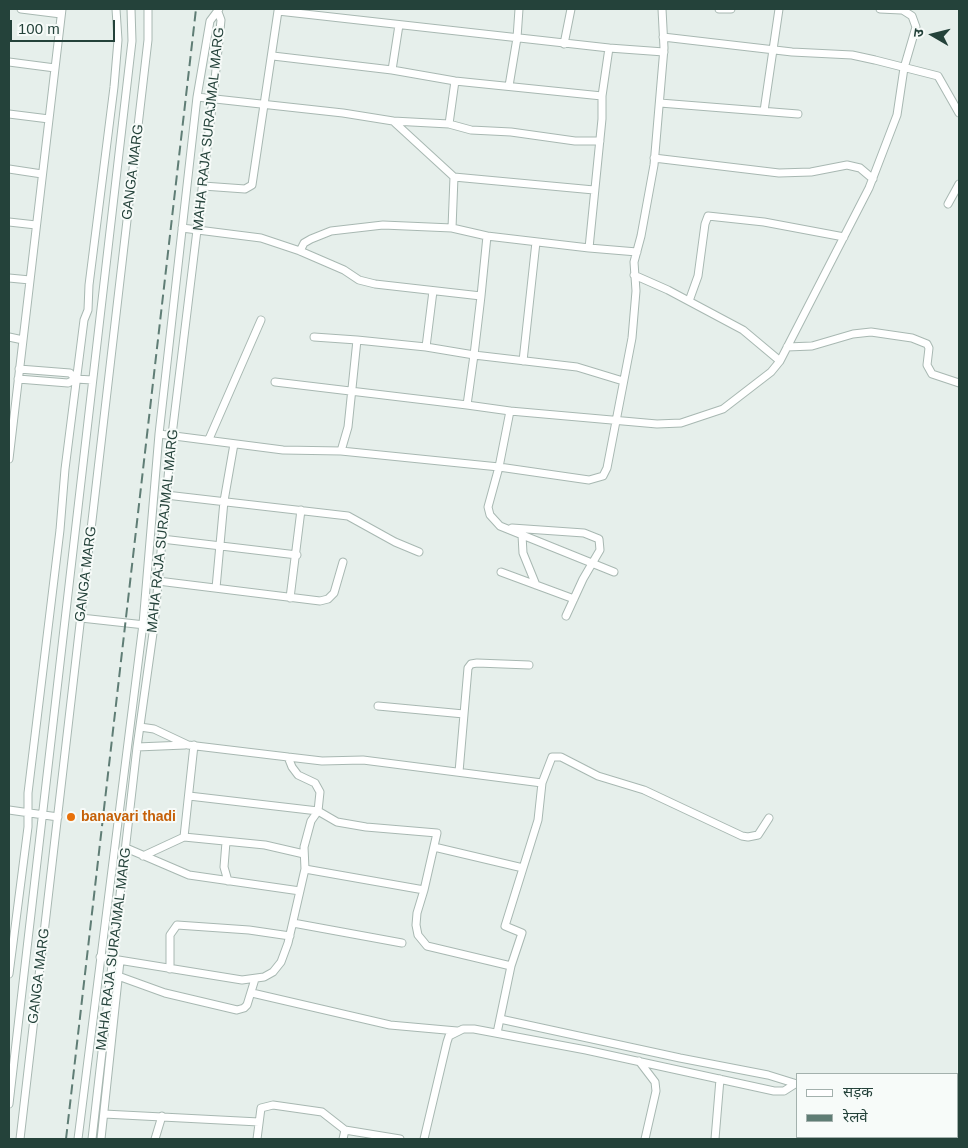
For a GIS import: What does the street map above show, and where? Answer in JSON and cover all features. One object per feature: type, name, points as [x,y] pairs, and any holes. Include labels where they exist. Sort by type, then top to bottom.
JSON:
[{"type":"street","points":[[9,459],[12,412],[23,340],[61,11],[21,9]]},
{"type":"street","points":[[9,974],[76,379],[84,320],[88,310],[89,285],[114,87],[118,40],[116,9]]},
{"type":"street","name":"GANGA MARG","points":[[9,1104],[132,41],[131,9]]},
{"type":"street","name":"GANGA MARG","points":[[20,1139],[148,40],[148,9]]},
{"type":"street","points":[[509,86],[517,38],[519,9]]},
{"type":"street","points":[[564,44],[571,9]]},
{"type":"street","points":[[159,434],[283,450],[341,451],[598,479],[603,476],[607,468],[635,311],[634,275],[654,158],[660,103],[664,52],[662,9]]},
{"type":"street","points":[[718,9],[732,9]]},
{"type":"street","points":[[764,111],[779,9]]},
{"type":"street","points":[[275,382],[467,404],[510,411],[657,424],[681,423],[723,409],[758,384],[780,361],[873,179],[897,115],[904,68],[915,34],[916,22],[912,16],[901,9],[881,9]]},
{"type":"street","name":"MAHA RAJA SURAJMAL MARG","points":[[78,1139],[143,624],[159,434],[197,97],[210,21],[218,10]]},
{"type":"street","name":"MAHA RAJA SURAJMAL MARG","points":[[92,1139],[117,960],[137,746],[154,626],[172,435],[213,99],[221,20],[218,10]]},
{"type":"street","points":[[203,186],[250,188],[254,179],[279,10],[564,44],[664,52]]},
{"type":"street","points":[[392,70],[399,25]]},
{"type":"street","points":[[663,37],[852,56],[938,76],[959,113]]},
{"type":"street","points":[[589,248],[600,141],[602,96],[609,48]]},
{"type":"street","points":[[273,56],[392,70],[455,81],[602,96]]},
{"type":"street","points":[[9,62],[55,68]]},
{"type":"street","points":[[449,124],[455,81]]},
{"type":"street","points":[[197,97],[393,121],[449,124],[471,130],[510,132],[575,141],[600,141]]},
{"type":"street","points":[[660,103],[798,114]]},
{"type":"street","points":[[9,114],[49,119]]},
{"type":"street","points":[[393,121],[454,177],[594,190]]},
{"type":"street","points":[[654,158],[791,174],[847,164],[860,168],[873,179]]},
{"type":"street","points":[[9,169],[42,174]]},
{"type":"street","points":[[452,228],[454,177]]},
{"type":"street","points":[[948,204],[959,184]]},
{"type":"street","points":[[689,301],[698,276],[705,224],[708,216],[764,222],[844,236]]},
{"type":"street","points":[[9,222],[36,225]]},
{"type":"street","points":[[300,251],[304,243],[331,232],[383,225],[452,228],[487,236],[637,252]]},
{"type":"street","points":[[182,228],[198,228],[261,238],[300,251],[344,270],[359,280],[481,296]]},
{"type":"street","points":[[467,404],[487,236]]},
{"type":"street","points":[[523,361],[536,242]]},
{"type":"street","points":[[634,275],[689,301],[743,330],[780,361]]},
{"type":"street","points":[[9,278],[30,280]]},
{"type":"street","points":[[426,347],[433,291]]},
{"type":"street","points":[[209,439],[261,320]]},
{"type":"street","points":[[787,347],[812,346],[853,334],[870,332],[912,338],[927,344],[929,348],[927,365],[932,374],[959,383]]},
{"type":"street","points":[[9,337],[23,340]]},
{"type":"street","points":[[314,337],[426,347],[474,355],[577,367],[623,381]]},
{"type":"street","points":[[341,451],[348,427],[357,340]]},
{"type":"street","points":[[19,369],[70,373],[76,379]]},
{"type":"street","points":[[18,379],[68,383],[76,379],[92,380]]},
{"type":"street","points":[[510,411],[499,468],[488,507],[494,521],[505,528],[614,572]]},
{"type":"street","points":[[216,588],[224,500],[234,444]]},
{"type":"street","points":[[166,495],[224,500],[348,516],[395,542],[419,552]]},
{"type":"street","points":[[290,598],[297,555],[301,510]]},
{"type":"street","points":[[505,528],[593,535],[601,542],[594,563],[566,616]]},
{"type":"street","points":[[522,535],[523,553],[536,585]]},
{"type":"street","points":[[162,539],[297,555]]},
{"type":"street","points":[[158,581],[320,601],[328,599],[338,586],[343,562]]},
{"type":"street","points":[[501,572],[574,599]]},
{"type":"street","points":[[81,618],[154,626]]},
{"type":"street","points":[[458,772],[467,674],[471,664],[529,665]]},
{"type":"street","points":[[378,706],[464,714]]},
{"type":"street","points":[[140,727],[154,730],[191,745]]},
{"type":"street","points":[[184,837],[189,796],[191,745]]},
{"type":"street","points":[[137,746],[191,745],[322,761],[362,760],[542,783]]},
{"type":"street","points":[[100,957],[242,980],[255,979],[273,972],[281,962],[290,936],[305,869],[304,854],[311,820],[318,811],[320,792],[315,783],[298,774],[292,767],[288,757]]},
{"type":"street","points":[[496,1033],[511,966],[522,933],[506,926],[538,820],[542,783],[552,757],[561,757],[598,776],[644,790],[748,838],[758,835],[770,818]]},
{"type":"street","points":[[189,796],[318,811],[336,822],[437,833],[417,913],[416,925],[418,935],[427,946],[511,966]]},
{"type":"street","points":[[9,810],[58,817]]},
{"type":"street","points":[[143,856],[184,837],[265,845],[304,854]]},
{"type":"street","points":[[226,842],[224,868],[228,880]]},
{"type":"street","points":[[434,847],[523,868]]},
{"type":"street","points":[[126,848],[189,875],[300,891]]},
{"type":"street","points":[[305,869],[424,890]]},
{"type":"street","points":[[293,923],[402,943]]},
{"type":"street","points":[[170,969],[170,935],[176,925],[249,930],[290,936]]},
{"type":"street","points":[[101,1139],[118,976],[117,960]]},
{"type":"street","points":[[118,976],[165,994],[237,1010],[247,1005],[255,979]]},
{"type":"street","points":[[252,993],[390,1025],[458,1031],[474,1029],[638,1060],[774,1091],[784,1091],[796,1084],[790,1080],[768,1075],[680,1058],[500,1018]]},
{"type":"street","points":[[424,1139],[442,1056],[449,1036],[458,1031]]},
{"type":"street","points":[[638,1060],[655,1082],[656,1091],[645,1139]]},
{"type":"street","points":[[715,1139],[720,1079]]},
{"type":"street","points":[[258,1139],[261,1108],[273,1104],[322,1112],[345,1130],[400,1139]]},
{"type":"street","points":[[104,1114],[259,1122]]},
{"type":"street","points":[[155,1139],[162,1116]]},
{"type":"street","points":[[343,1139],[345,1130]]},
{"type":"railway","points":[[66,1139],[196,9]]},
{"type":"place","name":"banavari thadi","points":[[71,817]]}]
